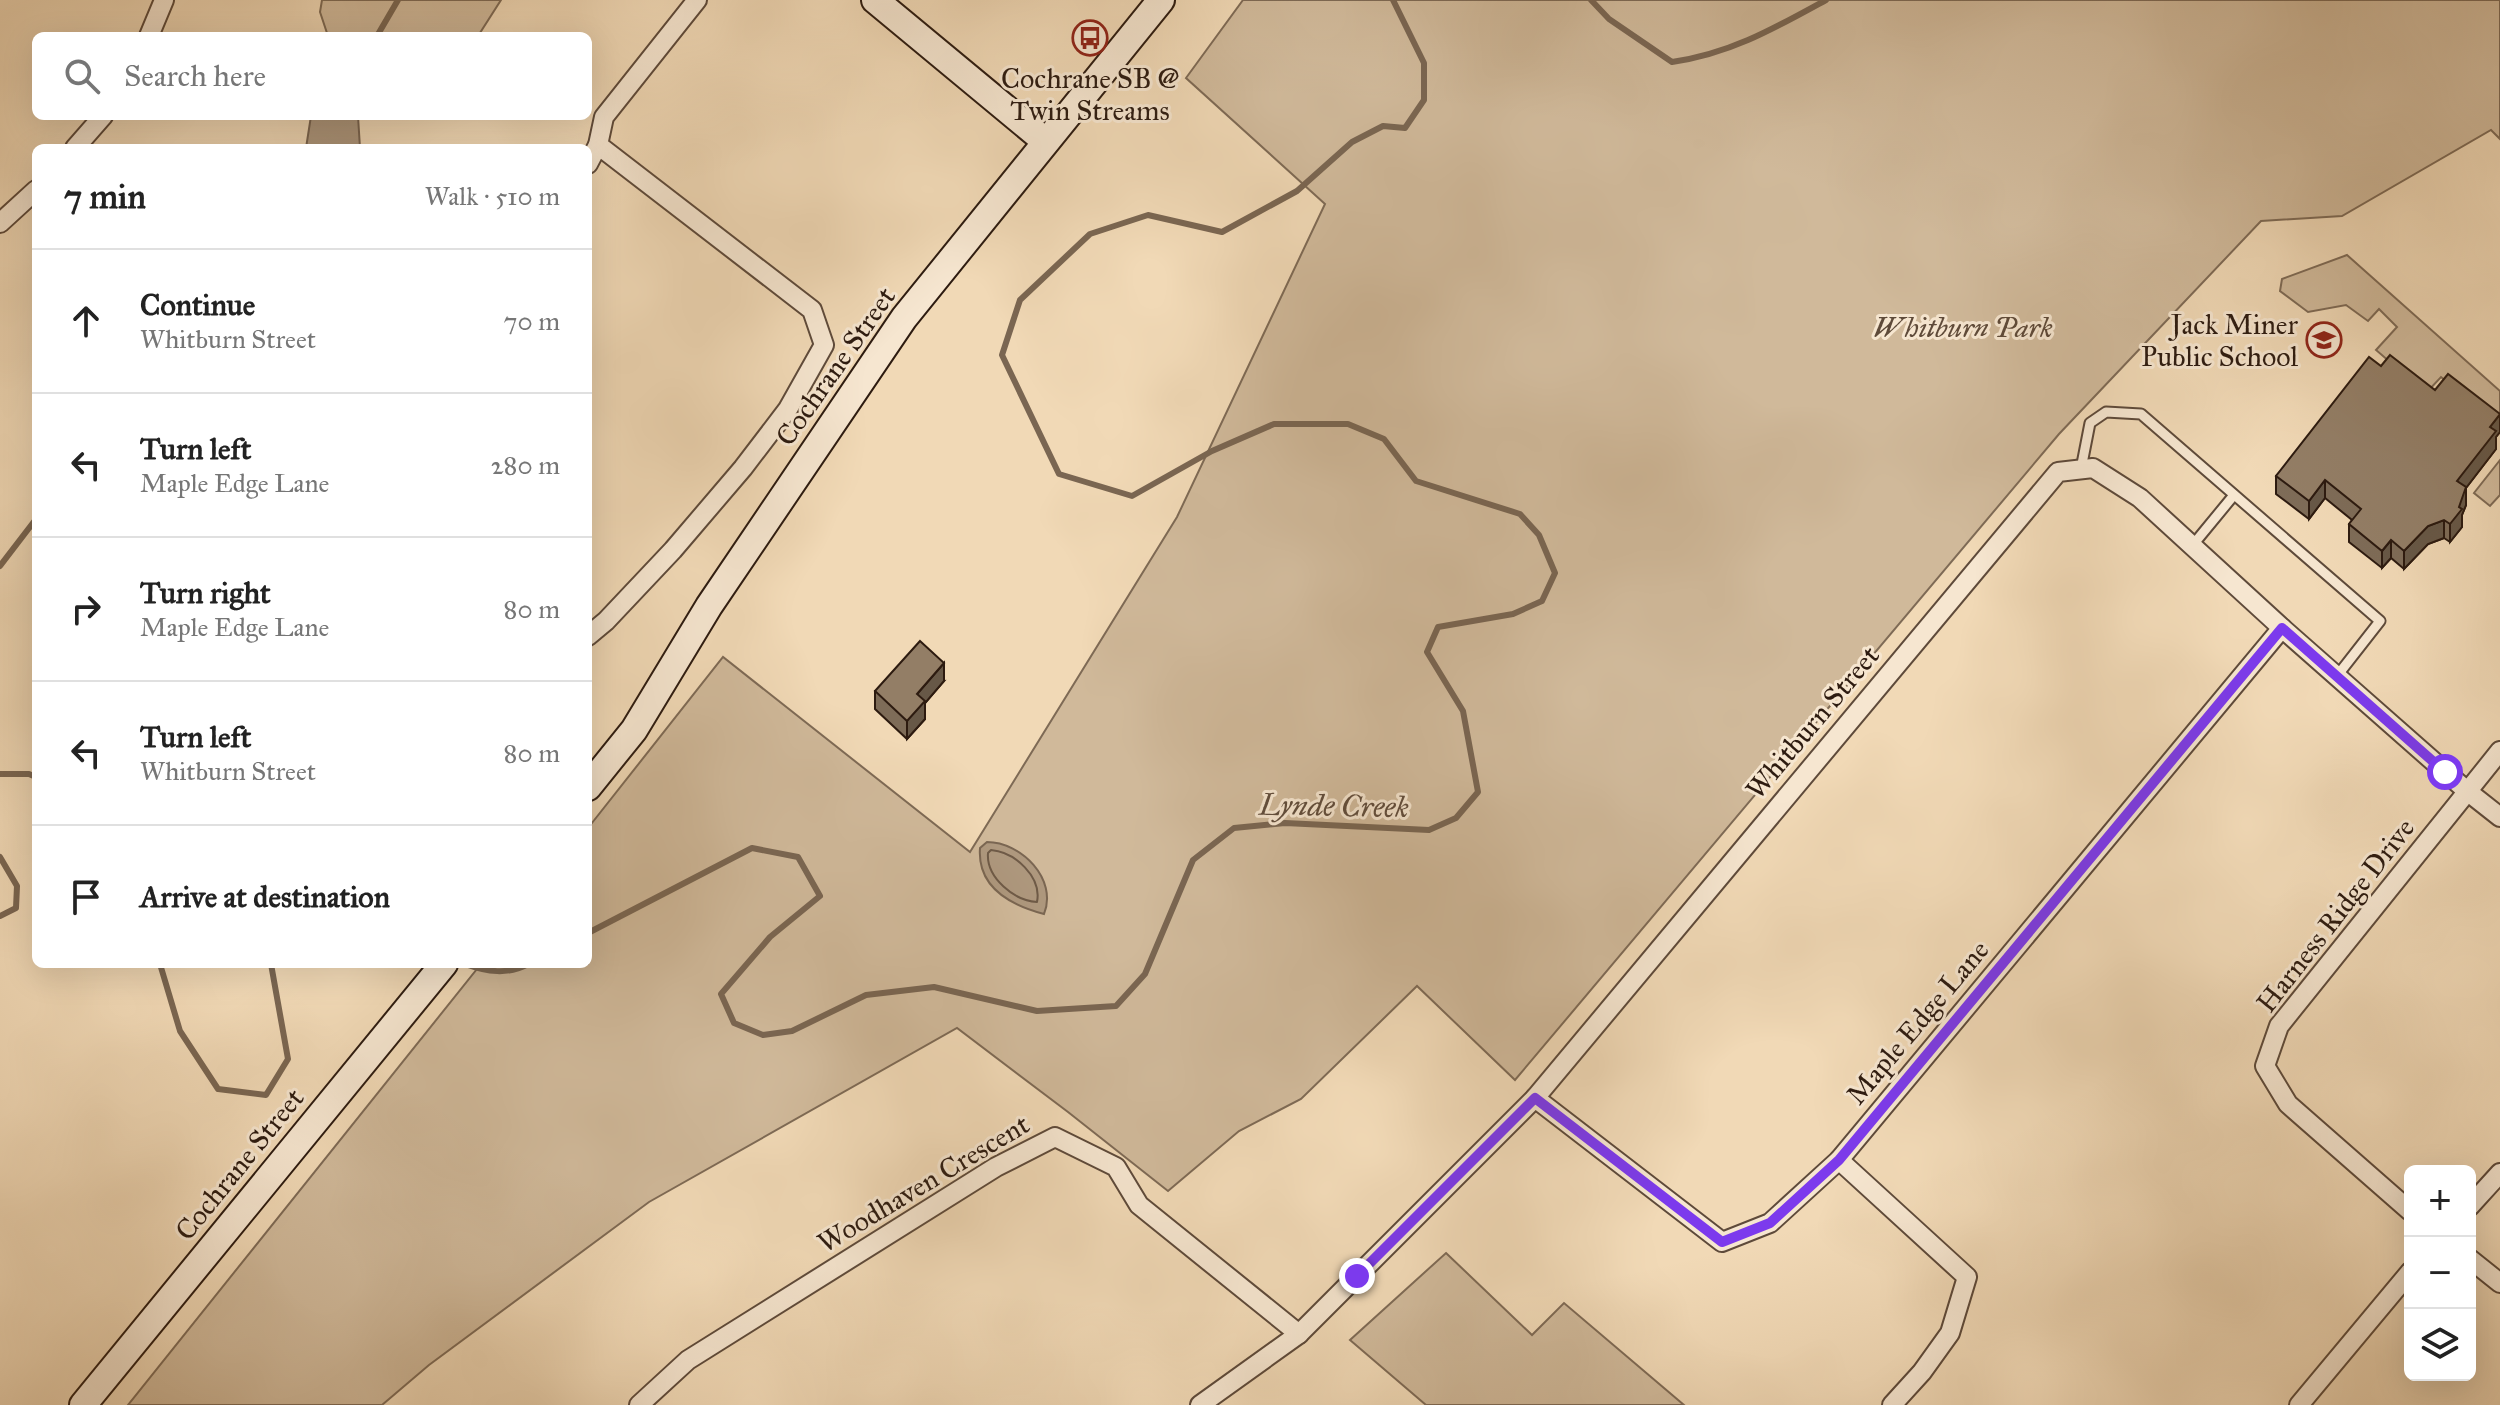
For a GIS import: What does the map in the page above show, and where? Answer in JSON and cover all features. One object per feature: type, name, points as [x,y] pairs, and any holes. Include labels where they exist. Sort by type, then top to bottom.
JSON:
[{"type":"street","points":[[151,32],[164,0]]},
{"type":"street","points":[[592,156],[598,145],[604,117],[697,0]]},
{"type":"street","points":[[875,0],[1045,141]]},
{"type":"street","name":"Cochrane Street","points":[[592,782],[634,730],[709,606],[904,318],[1161,0]]},
{"type":"street","points":[[78,144],[100,120]]},
{"type":"street","points":[[592,633],[673,550],[743,468],[788,409],[824,345],[812,310],[598,145]]},
{"type":"street","points":[[0,223],[32,194]]},
{"type":"street","points":[[2081,469],[2093,468],[2140,498],[2282,628],[2500,817]]},
{"type":"street","name":"Whitburn Street","points":[[1200,1405],[1299,1334],[1535,1098],[2058,472],[2081,469]]},
{"type":"street","name":"Maple Edge Lane","points":[[1535,1098],[1722,1242],[1770,1223],[1839,1160],[2282,628]]},
{"type":"street","points":[[2467,791],[2500,751]]},
{"type":"street","name":"Harness Ridge Drive","points":[[2404,1206],[2288,1104],[2265,1066],[2279,1026],[2467,791]]},
{"type":"street","name":"Cochrane Street","points":[[83,1405],[441,968]]},
{"type":"street","name":"Woodhaven Crescent","points":[[639,1405],[688,1360],[996,1167],[1055,1137],[1116,1167],[1139,1205],[1299,1334]]},
{"type":"street","points":[[1839,1160],[1967,1277],[1950,1333],[1922,1372],[1892,1405]]},
{"type":"street","points":[[2476,1199],[2500,1173]]},
{"type":"street","points":[[2476,1264],[2500,1283]]},
{"type":"street","points":[[2299,1405],[2404,1279]]},
{"type":"lane","points":[[2081,469],[2090,423],[2106,412],[2141,414],[2380,621],[2337,676]]},
{"type":"lane","points":[[2192,546],[2234,495]]},
{"type":"green space","points":[[322,0],[501,0],[481,32],[327,32],[320,12]]},
{"type":"green space","name":"Whitburn Park","points":[[1243,0],[2500,0],[2500,139],[2491,130],[2342,216],[2261,221],[2059,434],[1515,1080],[1417,986],[1301,1099],[1239,1131],[1168,1191],[957,1028],[649,1202],[429,1365],[382,1405],[128,1405],[478,968],[592,968],[592,823],[723,657],[970,852],[1177,517],[1325,204],[1186,78]]},
{"type":"green space","points":[[2347,255],[2500,391],[2500,425],[2441,377],[2426,393],[2376,350],[2397,327],[2379,309],[2368,321],[2346,305],[2308,312],[2280,291],[2282,279]]},
{"type":"green space","points":[[2500,460],[2500,495],[2490,506],[2474,493]]},
{"type":"green space","points":[[1446,1253],[1532,1335],[1564,1303],[1684,1405],[1426,1405],[1350,1340]]},
{"type":"water","points":[[310,120],[358,120],[360,144],[307,144]]},
{"type":"water","points":[[987,842],[1012,848],[1034,865],[1046,888],[1044,914],[1008,899],[990,884],[980,862],[980,848]]},
{"type":"building","points":[[2390,355],[2435,390],[2448,374],[2500,414],[2490,427],[2496,431],[2457,481],[2466,487],[2459,507],[2462,509],[2450,524],[2444,520],[2428,526],[2404,551],[2391,540],[2382,551],[2349,524],[2361,509],[2325,480],[2309,501],[2276,476],[2369,357],[2381,366]]},
{"type":"building","points":[[920,641],[944,663],[917,694],[925,701],[907,721],[875,691]]},
{"type":"waterway","points":[[379,32],[398,0]]},
{"type":"waterway","name":"Lynde Creek","points":[[592,931],[752,848],[798,857],[820,896],[770,937],[721,994],[734,1023],[763,1035],[792,1031],[866,995],[934,987],[1037,1011],[1116,1006],[1145,974],[1193,860],[1234,828],[1285,823],[1429,830],[1456,818],[1478,792],[1463,711],[1427,652],[1438,627],[1513,614],[1542,601],[1555,573],[1539,535],[1520,514],[1416,481],[1384,439],[1348,424],[1274,424],[1212,451],[1132,496],[1059,474],[1002,355],[1020,300],[1090,234],[1148,215],[1222,232],[1297,191],[1352,142],[1383,126],[1405,128],[1424,100],[1424,63],[1393,0]]},
{"type":"waterway","name":"Lynde Creek","points":[[1591,0],[1609,19],[1672,62],[1733,46],[1826,0]]},
{"type":"waterway","points":[[0,566],[32,524]]},
{"type":"waterway","name":"Lynde Creek","points":[[0,774],[32,775]]},
{"type":"waterway","name":"Lynde Creek","points":[[0,857],[17,886],[16,908],[0,916]]},
{"type":"waterway","name":"Lynde Creek","points":[[161,968],[180,1031],[218,1089],[266,1095],[288,1059],[272,968]]},
{"type":"waterway","name":"Lynde Creek","points":[[478,968],[497,971],[518,968]]},
{"type":"place","name":"Cochrane SB @ Twin Streams","points":[[1090,38]]},
{"type":"place","name":"Jack Miner Public School","points":[[2324,340]]},
{"type":"route","points":[[1357,1276],[1535,1098],[1722,1242],[1770,1223],[1839,1160],[2282,628],[2445,772]]}]
